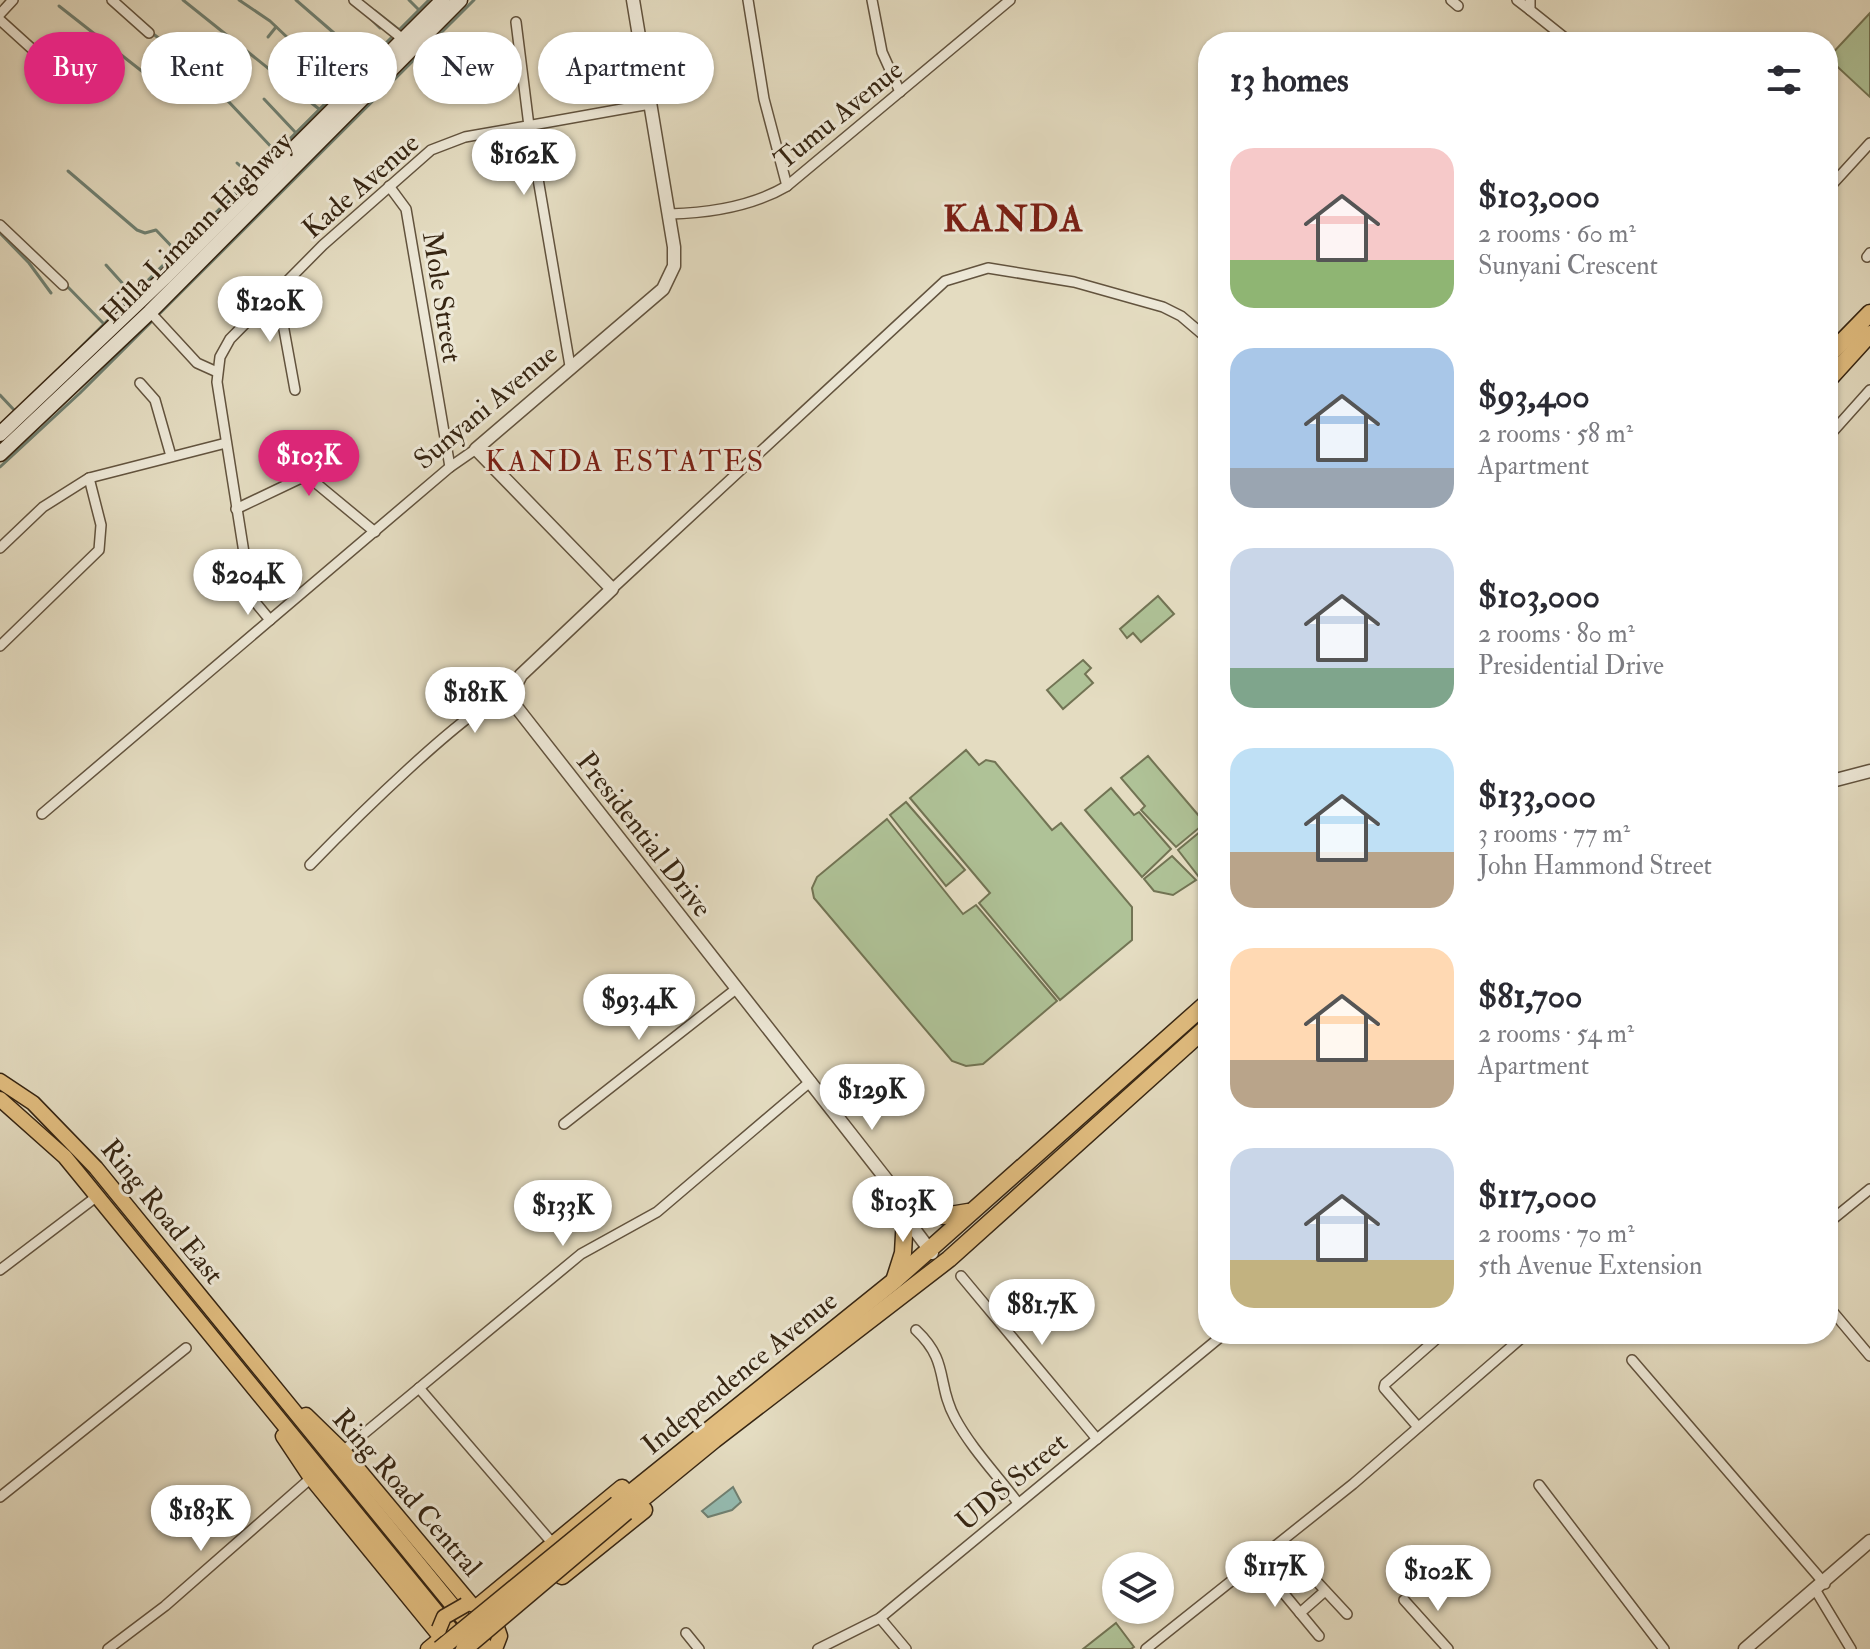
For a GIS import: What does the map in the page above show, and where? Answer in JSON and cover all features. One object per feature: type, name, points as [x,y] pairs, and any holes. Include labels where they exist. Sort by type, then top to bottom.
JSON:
[{"type":"highway","points":[[1838,346],[1870,313]]},
{"type":"highway","points":[[1838,369],[1870,334]]},
{"type":"highway","name":"Independence Avenue","points":[[466,1649],[622,1508],[894,1281],[969,1212],[1122,1082],[1198,1011]]},
{"type":"highway","name":"Independence Avenue","points":[[710,1435],[946,1262],[1198,1035]]},
{"type":"highway","points":[[894,1281],[903,1253],[907,1212],[944,1216],[969,1212]]},
{"type":"highway","points":[[472,1605],[554,1545],[667,1451],[710,1435]]},
{"type":"highway","points":[[498,1642],[686,1476],[710,1435]]},
{"type":"highway","name":"Independence Avenue","points":[[438,1642],[622,1508]]},
{"type":"main road","name":"Hilla Limann Highway","points":[[0,434],[164,278],[443,0]]},
{"type":"main road","name":"Hilla Limann Highway","points":[[0,454],[150,312],[460,0]]},
{"type":"main road","name":"Ring Road East","points":[[0,1081],[33,1103],[76,1147],[273,1387]]},
{"type":"main road","name":"Ring Road Central","points":[[0,1099],[65,1157],[466,1649]]},
{"type":"main road","points":[[145,1256],[158,1246]]},
{"type":"main road","name":"Ring Road Central","points":[[273,1387],[343,1451],[472,1605],[487,1610],[498,1642]]},
{"type":"main road","name":"Ring Road Central","points":[[273,1387],[369,1502],[498,1642]]},
{"type":"main road","name":"Ring Road Central","points":[[258,1395],[311,1478],[438,1642]]},
{"type":"main road","points":[[438,1642],[453,1609],[472,1605]]},
{"type":"street","points":[[0,14],[13,0]]},
{"type":"street","points":[[112,0],[148,32]]},
{"type":"street","points":[[354,0],[404,40]]},
{"type":"street","name":"Sunyani Avenue","points":[[633,0],[638,32]]},
{"type":"street","points":[[748,0],[764,99],[787,186]]},
{"type":"street","points":[[872,0],[882,52],[900,92]]},
{"type":"street","name":"Tumu Avenue","points":[[670,214],[709,211],[763,197],[787,186],[1010,0]]},
{"type":"street","points":[[1517,0],[1530,4],[1559,32]]},
{"type":"street","points":[[0,20],[24,42]]},
{"type":"street","points":[[516,22],[529,126],[570,366]]},
{"type":"street","name":"Sunyani Avenue","points":[[42,814],[667,285],[674,266],[670,214],[650,104]]},
{"type":"street","name":"Kade Avenue","points":[[217,372],[230,339],[277,291],[418,160],[447,142],[650,104]]},
{"type":"street","points":[[1838,179],[1869,150]]},
{"type":"street","name":"Mole Street","points":[[389,186],[406,209],[450,467]]},
{"type":"street","points":[[0,225],[63,285]]},
{"type":"street","points":[[310,865],[427,754],[496,695],[512,692],[521,675],[945,281],[988,268],[1074,282],[1163,307],[1181,316],[1198,330]]},
{"type":"street","points":[[277,291],[295,390]]},
{"type":"street","points":[[150,312],[197,363],[217,372],[251,597],[270,620]]},
{"type":"street","points":[[140,383],[155,400],[171,456]]},
{"type":"street","points":[[1838,426],[1870,390]]},
{"type":"street","points":[[0,548],[43,507],[89,478],[226,443]]},
{"type":"street","points":[[476,449],[612,589]]},
{"type":"street","points":[[0,646],[99,550],[101,525],[89,478]]},
{"type":"street","points":[[236,509],[299,479],[311,479],[375,532]]},
{"type":"street","name":"Presidential Drive","points":[[512,692],[517,711],[811,1081],[946,1262]]},
{"type":"street","points":[[1838,779],[1870,771]]},
{"type":"street","points":[[564,1124],[736,989]]},
{"type":"street","points":[[343,1451],[581,1254],[657,1212],[811,1081]]},
{"type":"street","points":[[1838,1215],[1870,1189]]},
{"type":"street","points":[[0,1270],[96,1197]]},
{"type":"street","points":[[961,1276],[1097,1439]]},
{"type":"street","points":[[1838,1318],[1870,1356]]},
{"type":"street","points":[[916,1330],[932,1346],[940,1361],[955,1418],[1018,1503]]},
{"type":"street","name":"UDS Street","points":[[818,1649],[880,1618],[1212,1344]]},
{"type":"street","points":[[1418,1427],[1384,1388],[1431,1344]]},
{"type":"street","points":[[1146,1649],[1257,1561],[1514,1344]]},
{"type":"street","points":[[0,1497],[186,1348]]},
{"type":"street","points":[[1632,1360],[1820,1587],[1851,1649]]},
{"type":"street","points":[[419,1388],[554,1545]]},
{"type":"street","points":[[108,1649],[165,1606],[311,1478]]},
{"type":"street","points":[[1539,1485],[1664,1649]]},
{"type":"street","points":[[1745,1649],[1870,1541]]},
{"type":"street","points":[[1269,1575],[1294,1557],[1347,1614]]},
{"type":"street","points":[[1257,1561],[1319,1636]]},
{"type":"street","points":[[1300,1613],[1325,1591]]},
{"type":"street","points":[[1404,1600],[1448,1649]]},
{"type":"street","points":[[880,1618],[906,1649]]},
{"type":"street","points":[[686,1633],[699,1649]]},
{"type":"green space","points":[[1870,13],[1870,97],[1838,67],[1838,47]]},
{"type":"green space","points":[[1158,596],[1174,614],[1141,642],[1133,633],[1127,638],[1120,629]]},
{"type":"green space","points":[[1083,660],[1091,668],[1085,674],[1093,683],[1063,709],[1047,690]]},
{"type":"green space","points":[[966,750],[979,765],[986,760],[995,762],[1052,830],[1061,823],[1132,907],[1132,940],[1060,1000],[979,903],[990,893],[910,798]]},
{"type":"green space","points":[[1148,756],[1198,815],[1198,829],[1176,847],[1141,810],[1145,806],[1121,778]]},
{"type":"green space","points":[[1111,788],[1134,815],[1139,812],[1171,849],[1142,877],[1085,810]]},
{"type":"green space","points":[[906,802],[965,870],[946,886],[890,815]]},
{"type":"green space","points":[[887,819],[963,914],[976,905],[1057,1001],[983,1064],[966,1066],[952,1061],[814,898],[812,888],[817,877]]},
{"type":"green space","points":[[1198,833],[1198,876],[1178,850]]},
{"type":"green space","points":[[1172,856],[1196,880],[1173,895],[1154,891],[1144,879]]},
{"type":"green space","points":[[1115,1624],[1134,1647],[1131,1649],[1083,1649]]},
{"type":"water","points":[[733,1487],[741,1502],[732,1510],[708,1517],[702,1511]]},
{"type":"waterway","points":[[183,0],[319,109]]},
{"type":"waterway","points":[[239,0],[282,32]]},
{"type":"waterway","points":[[296,0],[333,32]]},
{"type":"waterway","points":[[409,0],[418,9]]},
{"type":"waterway","points":[[398,31],[429,0]]},
{"type":"waterway","points":[[0,467],[80,393],[474,0]]},
{"type":"waterway","points":[[59,6],[141,70]]},
{"type":"waterway","points":[[375,11],[398,29]]},
{"type":"waterway","points":[[371,19],[380,28]]},
{"type":"waterway","points":[[272,32],[276,27]]},
{"type":"waterway","points":[[264,99],[296,133]]},
{"type":"waterway","points":[[231,104],[276,152]]},
{"type":"waterway","points":[[70,358],[325,104]]},
{"type":"waterway","points":[[237,163],[251,176]]},
{"type":"waterway","points":[[68,171],[137,230],[145,233],[156,230],[177,252]]},
{"type":"waterway","points":[[0,233],[29,263],[51,293]]},
{"type":"waterway","points":[[106,265],[133,295]]},
{"type":"waterway","points":[[65,284],[104,324]]},
{"type":"waterway","points":[[0,395],[15,411]]},
{"type":"district","name":"KANDA","points":[[1014,218]]},
{"type":"district","name":"KANDA ESTATES","points":[[625,461]]}]
